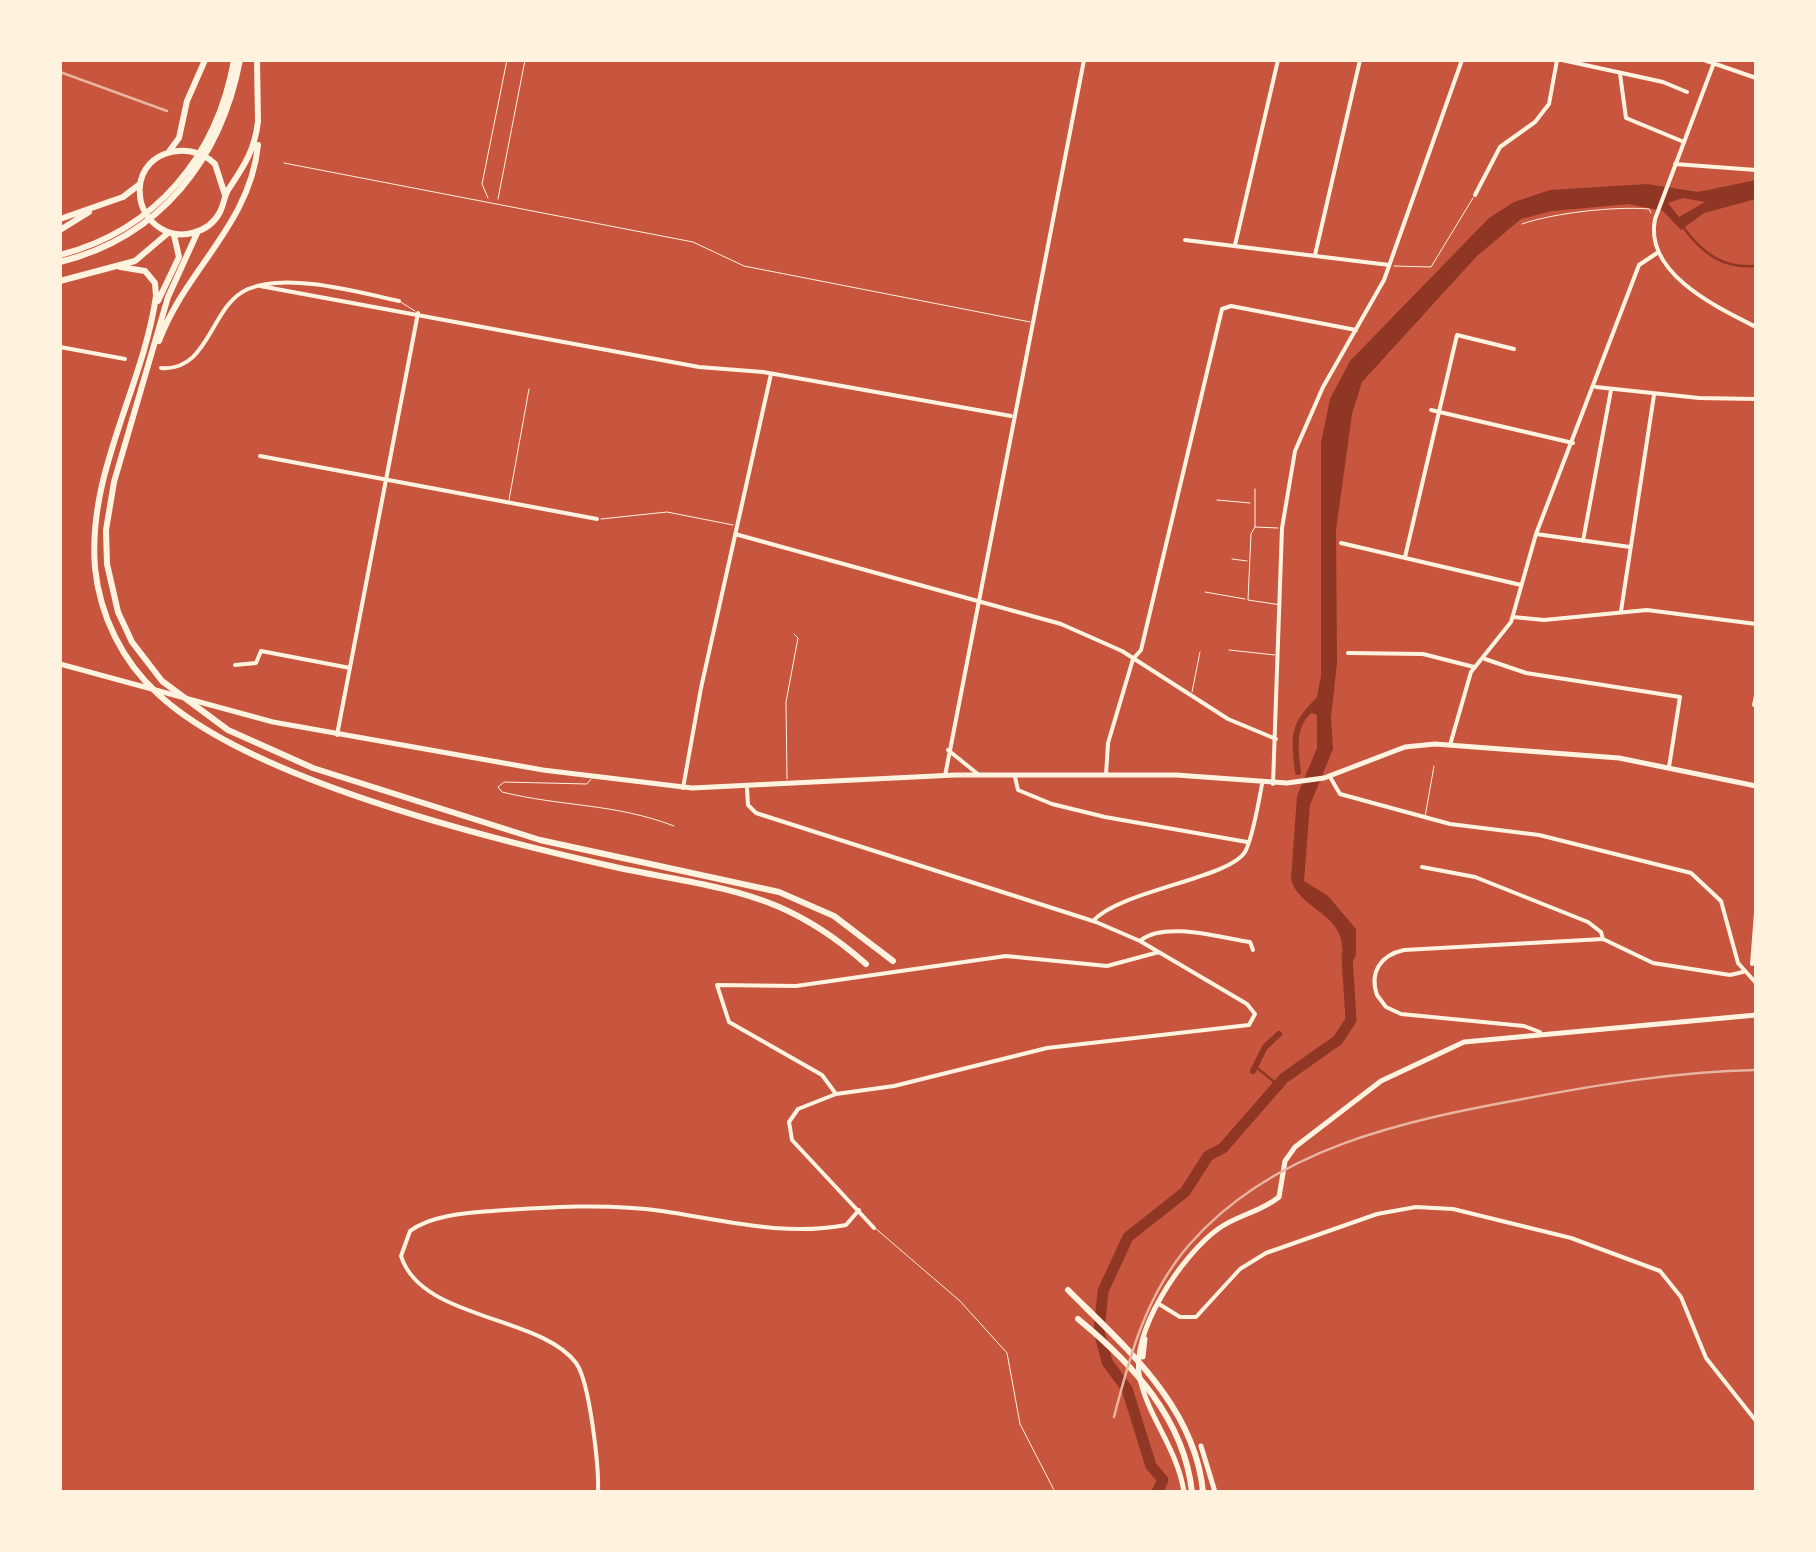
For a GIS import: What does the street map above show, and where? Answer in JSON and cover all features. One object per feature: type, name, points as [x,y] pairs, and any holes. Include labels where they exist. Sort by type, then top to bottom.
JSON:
[{"type":"highway","points":[[60,230],[140,184],[152,162],[169,151],[178,138],[186,101],[205,60]]},
{"type":"highway","points":[[60,258],[122,238],[182,191],[220,131],[237,60]]},
{"type":"highway","points":[[150,360],[176,306],[242,204],[254,166],[258,120],[256,60]]},
{"type":"highway","points":[[258,120],[251,156],[217,216],[198,231],[170,291],[120,461],[106,547],[118,612],[151,668],[213,721],[277,754],[404,800],[571,848],[778,892],[856,930],[894,960]]},
{"type":"highway","points":[[169,151],[195,152],[212,161],[221,174],[225,196]]},
{"type":"highway","points":[[140,184],[143,208],[156,225],[171,233],[198,231]]},
{"type":"highway","points":[[60,219],[104,204]]},
{"type":"highway","points":[[60,282],[120,267],[142,256],[171,233]]},
{"type":"highway","points":[[171,233],[179,256],[152,318],[110,458],[99,500],[94,552],[106,619],[142,678],[194,722],[254,754],[361,795],[529,846],[750,897],[829,934],[866,964]]},
{"type":"highway","points":[[120,267],[138,268],[151,276],[156,291],[152,318]]},
{"type":"highway","points":[[1068,1290],[1156,1383],[1194,1448],[1202,1492]]},
{"type":"highway","points":[[1079,1320],[1123,1359],[1157,1402],[1182,1446],[1192,1492]]},
{"type":"main road","points":[[60,664],[207,707],[337,734],[684,788],[747,789],[945,776],[1176,775],[1272,784],[1327,777],[1405,747],[1450,745],[1606,757],[1756,786]]},
{"type":"main road","points":[[1184,1492],[1175,1454],[1140,1380],[1138,1348],[1159,1304],[1189,1258],[1212,1234],[1279,1197],[1290,1150],[1381,1081],[1464,1042],[1756,1015]]},
{"type":"main road","points":[[1143,1357],[1146,1330]]},
{"type":"main road","points":[[1201,1446],[1215,1492]]},
{"type":"street","points":[[945,776],[1011,416],[1084,60]]},
{"type":"street","points":[[1235,245],[1278,60]]},
{"type":"street","points":[[1315,256],[1360,60]]},
{"type":"street","points":[[1272,784],[1280,656],[1279,536],[1295,451],[1323,387],[1390,265],[1462,60]]},
{"type":"street","points":[[1475,195],[1502,145],[1547,108],[1559,60],[1664,82],[1687,92]]},
{"type":"street","points":[[1704,60],[1756,78]]},
{"type":"street","points":[[1714,62],[1654,212],[1653,229],[1657,254],[1674,275],[1756,327]]},
{"type":"street","points":[[1620,74],[1626,118],[1684,142]]},
{"type":"street","points":[[1676,164],[1756,170]]},
{"type":"street","points":[[1185,240],[1390,265]]},
{"type":"street","points":[[1450,745],[1474,668],[1506,633],[1513,617],[1536,534],[1596,386],[1639,265],[1657,254]]},
{"type":"street","points":[[161,368],[174,368],[192,359],[234,300],[260,286],[285,281],[399,301]]},
{"type":"street","points":[[260,286],[699,367],[771,374],[1011,416]]},
{"type":"street","points":[[1106,775],[1108,743],[1133,659],[1141,650],[1222,310],[1231,306],[1356,330]]},
{"type":"street","points":[[337,734],[418,313]]},
{"type":"street","points":[[1405,558],[1457,335],[1514,349]]},
{"type":"street","points":[[60,347],[125,359]]},
{"type":"street","points":[[684,788],[736,525],[771,374]]},
{"type":"street","points":[[1596,386],[1654,394],[1756,399]]},
{"type":"street","points":[[1583,541],[1611,390]]},
{"type":"street","points":[[1621,611],[1654,394]]},
{"type":"street","points":[[1431,410],[1572,443]]},
{"type":"street","points":[[260,456],[598,519]]},
{"type":"street","points":[[735,534],[1061,624],[1133,659],[1228,719],[1276,739]]},
{"type":"street","points":[[1536,534],[1630,547]]},
{"type":"street","points":[[1341,542],[1521,586]]},
{"type":"street","points":[[1513,617],[1544,620],[1621,611],[1756,624]]},
{"type":"street","points":[[235,666],[256,663],[261,652],[350,668]]},
{"type":"street","points":[[1348,654],[1423,654],[1474,668]]},
{"type":"street","points":[[1484,658],[1526,674],[1680,697],[1669,768]]},
{"type":"street","points":[[1754,705],[1756,696]]},
{"type":"street","points":[[948,750],[980,776]]},
{"type":"street","points":[[1015,776],[1018,790],[1061,807],[1247,842]]},
{"type":"street","points":[[1327,777],[1340,794],[1425,818],[1539,835],[1691,873],[1721,901],[1742,971],[1756,984]]},
{"type":"street","points":[[1093,921],[1123,900],[1176,886],[1241,856],[1262,784]]},
{"type":"street","points":[[747,789],[748,805],[756,814],[1093,921],[1140,941],[1248,1004],[1255,1014],[1253,1022],[1238,1027],[1082,1042],[894,1086],[836,1094],[798,1109],[789,1122],[790,1135],[874,1228]]},
{"type":"street","points":[[1422,867],[1475,877],[1588,922],[1602,932],[1603,938]]},
{"type":"street","points":[[1540,1032],[1524,1026],[1396,1012],[1375,992],[1376,969],[1386,957],[1404,950],[1603,938],[1653,963],[1730,975],[1754,964],[1756,912]]},
{"type":"street","points":[[1140,941],[1153,933],[1195,934],[1250,942],[1254,950]]},
{"type":"street","points":[[836,1094],[820,1073],[729,1022],[717,984],[796,986],[1006,956],[1106,966],[1158,952]]},
{"type":"street","points":[[1159,1304],[1180,1317],[1196,1316],[1255,1258],[1377,1214],[1432,1207],[1511,1221],[1616,1252],[1660,1271],[1680,1297],[1706,1358],[1756,1420]]},
{"type":"street","points":[[598,1492],[588,1398],[577,1364],[543,1342],[445,1298],[414,1279],[401,1256],[410,1231],[444,1218],[512,1210],[632,1208],[746,1228],[800,1228],[846,1225],[860,1210]]},
{"type":"lane","points":[[489,201],[482,184],[508,60]]},
{"type":"lane","points":[[497,202],[526,60]]},
{"type":"lane","points":[[284,162],[692,242],[744,266],[1030,322]]},
{"type":"lane","points":[[1390,265],[1430,268],[1475,195]]},
{"type":"lane","points":[[1522,224],[1551,216],[1634,208],[1654,212]]},
{"type":"lane","points":[[399,301],[418,313]]},
{"type":"lane","points":[[508,503],[529,389]]},
{"type":"lane","points":[[1248,600],[1255,489]]},
{"type":"lane","points":[[1217,500],[1254,503]]},
{"type":"lane","points":[[598,519],[667,512],[736,525]]},
{"type":"lane","points":[[1255,527],[1282,528]]},
{"type":"lane","points":[[1232,559],[1250,562]]},
{"type":"lane","points":[[1205,592],[1281,605]]},
{"type":"lane","points":[[788,787],[784,727],[798,638],[794,634]]},
{"type":"lane","points":[[1228,650],[1280,656]]},
{"type":"lane","points":[[1191,695],[1200,652]]},
{"type":"lane","points":[[1425,818],[1434,766]]},
{"type":"lane","points":[[593,775],[588,784],[504,782],[498,787],[502,792],[536,801],[625,808],[674,826]]},
{"type":"lane","points":[[1422,867],[1425,857]]},
{"type":"lane","points":[[874,1228],[960,1301],[1007,1354],[1020,1424],[1055,1492]]},
{"type":"shaded area","points":[[1756,180],[1756,199],[1704,213],[1681,230],[1663,211],[1629,204],[1552,211],[1521,219],[1477,256],[1362,382],[1352,414],[1336,530],[1333,749],[1310,805],[1304,881],[1328,896],[1356,929],[1356,955],[1343,980],[1342,944],[1337,930],[1300,896],[1291,879],[1297,796],[1317,748],[1317,715],[1305,710],[1317,697],[1321,676],[1321,443],[1330,399],[1350,361],[1489,218],[1514,202],[1550,190],[1647,184],[1698,192]],"holes":[[[1683,198],[1705,202],[1679,217],[1668,203]]]},
{"type":"waterway","points":[[1683,227],[1723,262],[1756,266]]},
{"type":"waterway","points":[[1298,772],[1297,730],[1311,709]]},
{"type":"waterway","points":[[1157,1492],[1163,1480],[1151,1466],[1127,1389],[1107,1362],[1099,1331],[1103,1291],[1128,1237],[1185,1192],[1208,1156],[1223,1148],[1284,1078],[1338,1040],[1351,1020],[1347,956]]},
{"type":"waterway","points":[[1253,1071],[1265,1047],[1279,1034]]},
{"type":"waterway","points":[[1256,1067],[1278,1085]]},
{"type":"railway","points":[[60,72],[167,111]]},
{"type":"railway","points":[[1114,1417],[1141,1326],[1174,1264],[1223,1212],[1260,1184],[1300,1162],[1342,1144],[1432,1117],[1581,1088],[1697,1073],[1756,1070]]}]
